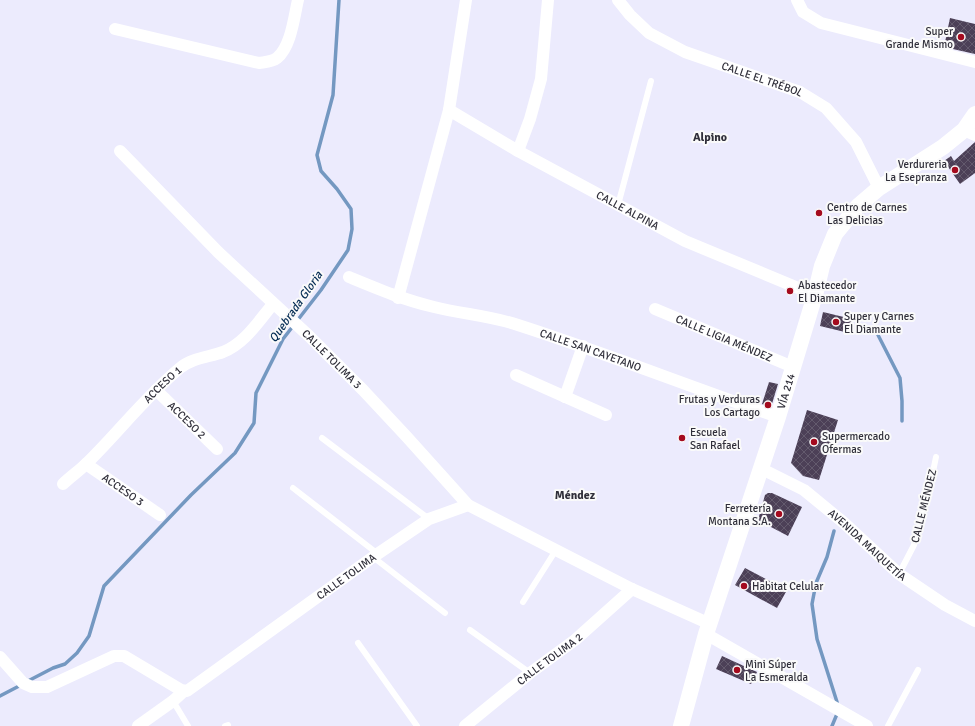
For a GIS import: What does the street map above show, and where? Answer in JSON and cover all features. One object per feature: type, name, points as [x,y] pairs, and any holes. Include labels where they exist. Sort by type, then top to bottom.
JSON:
[{"type":"main road","name":"VÍA 214","points":[[681,726],[708,629],[778,417],[815,295],[822,266],[835,234],[858,206],[879,188],[943,147],[970,133],[975,114]]},
{"type":"street","points":[[115,29],[259,63],[268,62],[276,59],[284,51],[298,0]]},
{"type":"street","points":[[398,298],[449,110],[466,0]]},
{"type":"street","points":[[518,151],[530,119],[541,79],[548,0]]},
{"type":"street","name":"CALLE EL TRÉBOL","points":[[618,0],[630,15],[649,33],[685,52],[800,92],[826,108],[856,142],[879,188]]},
{"type":"street","points":[[797,0],[804,12],[822,23],[975,62]]},
{"type":"street","name":"CALLE ALPINA","points":[[449,110],[518,151],[685,240],[815,295]]},
{"type":"street","name":"CALLE TOLIMA 3","points":[[120,151],[218,252],[308,336],[406,436],[468,505]]},
{"type":"street","name":"CALLE SAN CAYETANO","points":[[349,277],[398,298],[515,324],[583,346],[689,386],[778,417]]},
{"type":"street","name":"ACCESO 1","points":[[63,484],[86,464],[156,390],[182,366],[196,359],[223,351],[237,344],[249,334],[273,304]]},
{"type":"street","name":"CALLE LIGIA MÉNDEZ","points":[[655,309],[793,367]]},
{"type":"street","points":[[565,397],[583,346]]},
{"type":"street","points":[[516,375],[606,415]]},
{"type":"street","name":"ACCESO 2","points":[[156,390],[217,449]]},
{"type":"street","name":"ACCESO 3","points":[[86,464],[160,515]]},
{"type":"street","name":"AVENIDA MAIQUETÍA","points":[[760,468],[804,490],[843,522],[899,574],[945,605],[975,621]]},
{"type":"street","points":[[468,505],[708,629],[867,726]]},
{"type":"street","name":"CALLE TOLIMA","points":[[138,726],[173,701],[184,691],[187,691],[375,555],[429,519],[468,505]]},
{"type":"street","name":"CALLE TOLIMA 2","points":[[465,726],[530,673],[575,640],[632,589]]},
{"type":"street","points":[[0,657],[23,683],[32,687],[47,687],[114,656],[124,656],[184,691]]},
{"type":"lane","points":[[618,205],[651,81]]},
{"type":"lane","points":[[322,438],[429,519]]},
{"type":"lane","name":"CALLE MÉNDEZ","points":[[899,574],[916,539],[929,491],[936,457]]},
{"type":"lane","points":[[293,488],[445,613]]},
{"type":"lane","points":[[523,602],[556,550]]},
{"type":"lane","points":[[470,630],[530,673]]},
{"type":"lane","points":[[358,643],[417,726]]},
{"type":"lane","points":[[888,726],[918,670]]},
{"type":"lane","points":[[173,701],[188,726]]},
{"type":"building","name":"Super Grande Mismo","points":[[950,18],[975,24],[975,54],[944,47]]},
{"type":"building","points":[[975,142],[975,173],[960,184],[944,161],[951,156],[954,161]]},
{"type":"building","name":"Super y Carnes El Diamante","points":[[823,312],[852,319],[849,333],[820,326]]},
{"type":"building","points":[[769,382],[778,384],[771,407],[762,404]]},
{"type":"building","name":"Supermercado Ofermas","points":[[807,410],[838,420],[819,480],[803,476],[791,463]]},
{"type":"building","name":"Ferretería Montana S.A.","points":[[772,493],[802,507],[788,536],[758,520],[765,495]]},
{"type":"building","points":[[745,568],[787,590],[777,608],[735,585]]},
{"type":"building","name":"Mini Súper La Esmeralda","points":[[722,656],[757,672],[751,684],[716,669]]},
{"type":"waterway","name":"Quebrada Gloria","points":[[26,682],[53,668],[65,664],[77,653],[89,636],[104,586],[191,495],[235,453],[254,423],[256,393],[283,339],[321,290],[348,250],[352,229],[351,209],[337,189],[321,171],[317,155],[333,95],[339,0]]},
{"type":"waterway","points":[[878,335],[900,378],[902,421]]},
{"type":"waterway","points":[[834,531],[827,557],[816,583],[812,604],[817,639],[837,702]]},
{"type":"waterway","name":"Quebrada Gloria","points":[[0,696],[21,685]]},
{"type":"waterway","points":[[832,726],[837,714]]},
{"type":"place","name":"Super Grande Mismo","points":[[961,37]]},
{"type":"place","name":"Verdureria La Esepranza","points":[[955,170]]},
{"type":"place","name":"Centro de Carnes Las Delicias","points":[[819,213]]},
{"type":"place","name":"Abastecedor El Diamante","points":[[790,291]]},
{"type":"place","name":"Super y Carnes El Diamante","points":[[836,322]]},
{"type":"place","name":"Frutas y Verduras Los Cartago","points":[[768,405]]},
{"type":"place","name":"Escuela San Rafael","points":[[682,438]]},
{"type":"place","name":"Supermercado Ofermas","points":[[814,442]]},
{"type":"place","name":"Ferretería Montana S.A.","points":[[779,514]]},
{"type":"place","name":"Habitat Celular","points":[[744,586]]},
{"type":"place","name":"Mini Súper La Esmeralda","points":[[737,670]]},
{"type":"district","name":"Alpino","points":[[710,137]]},
{"type":"district","name":"Méndez","points":[[575,495]]}]
